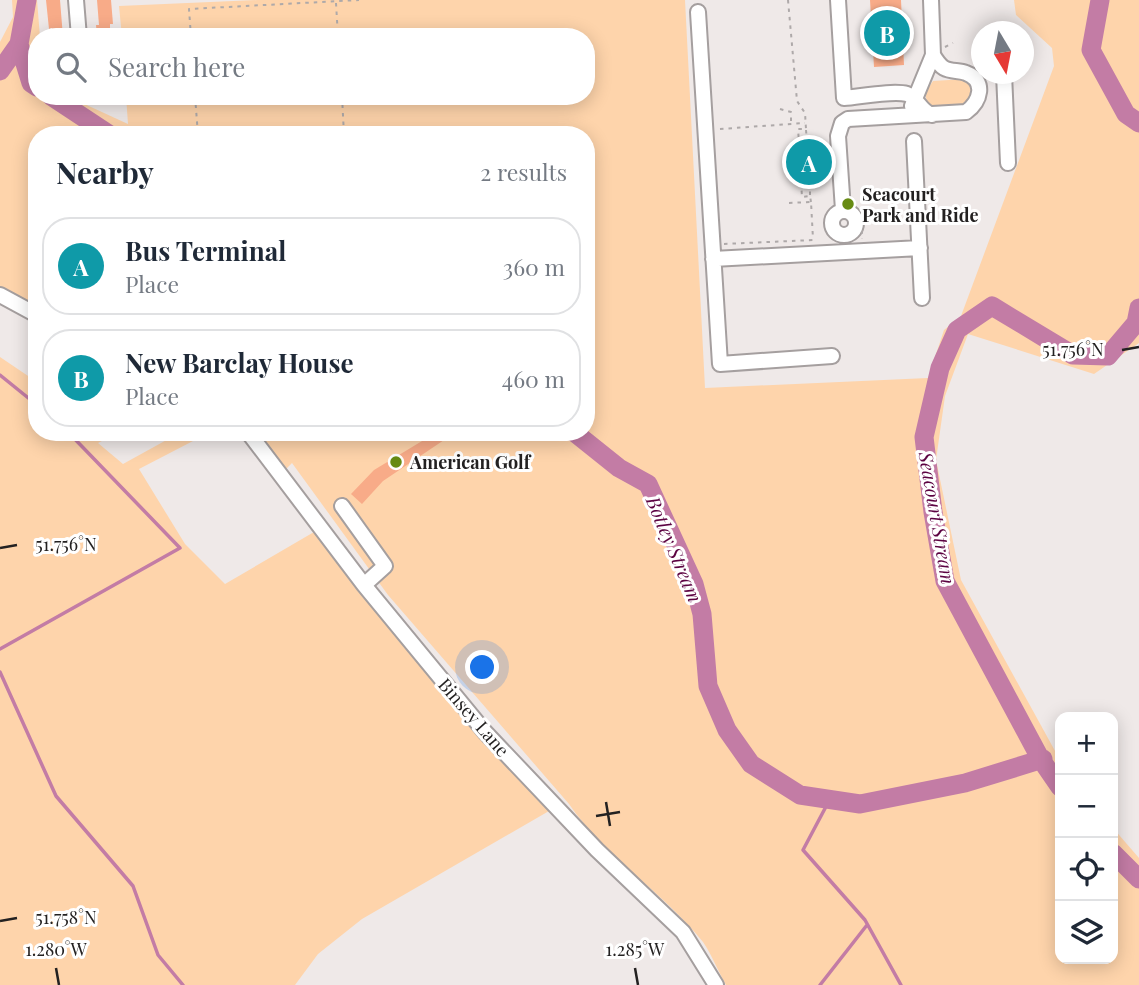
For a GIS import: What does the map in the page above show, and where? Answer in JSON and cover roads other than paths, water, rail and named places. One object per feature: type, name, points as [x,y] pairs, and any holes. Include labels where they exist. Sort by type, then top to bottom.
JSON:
[{"type":"street","points":[[76,0],[78,28]]},
{"type":"street","points":[[838,0],[844,98],[905,94],[932,115]]},
{"type":"street","points":[[899,116],[909,111],[933,55],[930,0]]},
{"type":"street","points":[[698,12],[720,364],[832,356]]},
{"type":"street","points":[[843,210],[838,136],[842,122],[966,112],[975,106],[980,92],[974,79],[966,73],[943,68],[933,55]]},
{"type":"street","points":[[1005,84],[1008,163]]},
{"type":"street","points":[[980,92],[1005,91]]},
{"type":"street","points":[[914,141],[922,298]]},
{"type":"street","points":[[843,210],[854,215],[856,226],[848,234],[835,230],[832,220],[843,210]]},
{"type":"street","points":[[713,252],[920,248]]},
{"type":"street","points":[[0,295],[28,310]]},
{"type":"street","name":"Binsey Lane","points":[[255,441],[364,585],[485,732],[597,850],[683,932],[708,967],[716,985]]},
{"type":"street","points":[[342,506],[385,566],[364,585]]},
{"type":"waterway","points":[[0,71],[19,44],[27,0]]},
{"type":"waterway","name":"Seacourt Stream","points":[[1100,0],[1091,50],[1126,114],[1139,123]]},
{"type":"waterway","name":"Botley Stream","points":[[19,44],[28,73]]},
{"type":"waterway","name":"Botley Stream","points":[[65,105],[96,126]]},
{"type":"waterway","name":"Seacourt Stream","points":[[1055,780],[1040,758],[945,581],[924,437],[940,368],[957,330],[992,306],[1073,355],[1108,356],[1136,323],[1139,308]]},
{"type":"waterway","points":[[0,375],[28,398]]},
{"type":"waterway","points":[[0,649],[180,548],[77,441]]},
{"type":"waterway","name":"Botley Stream","points":[[585,441],[619,468],[648,484],[694,584],[702,614],[708,686],[727,730],[751,764],[800,795],[860,804],[965,783],[1043,759]]},
{"type":"waterway","points":[[0,672],[56,796],[133,886],[158,955],[183,985]]},
{"type":"waterway","points":[[830,799],[803,850],[865,920],[901,985]]},
{"type":"waterway","name":"Seacourt Stream","points":[[1118,858],[1139,879]]},
{"type":"waterway","points":[[820,985],[867,925]]},
{"type":"place","name":"New Barclay House","points":[[887,33]]},
{"type":"place","name":"Bus Terminal","points":[[809,162]]},
{"type":"place","name":"Seacourt Park and Ride","points":[[848,204]]},
{"type":"place","name":"American Golf","points":[[396,462]]}]
